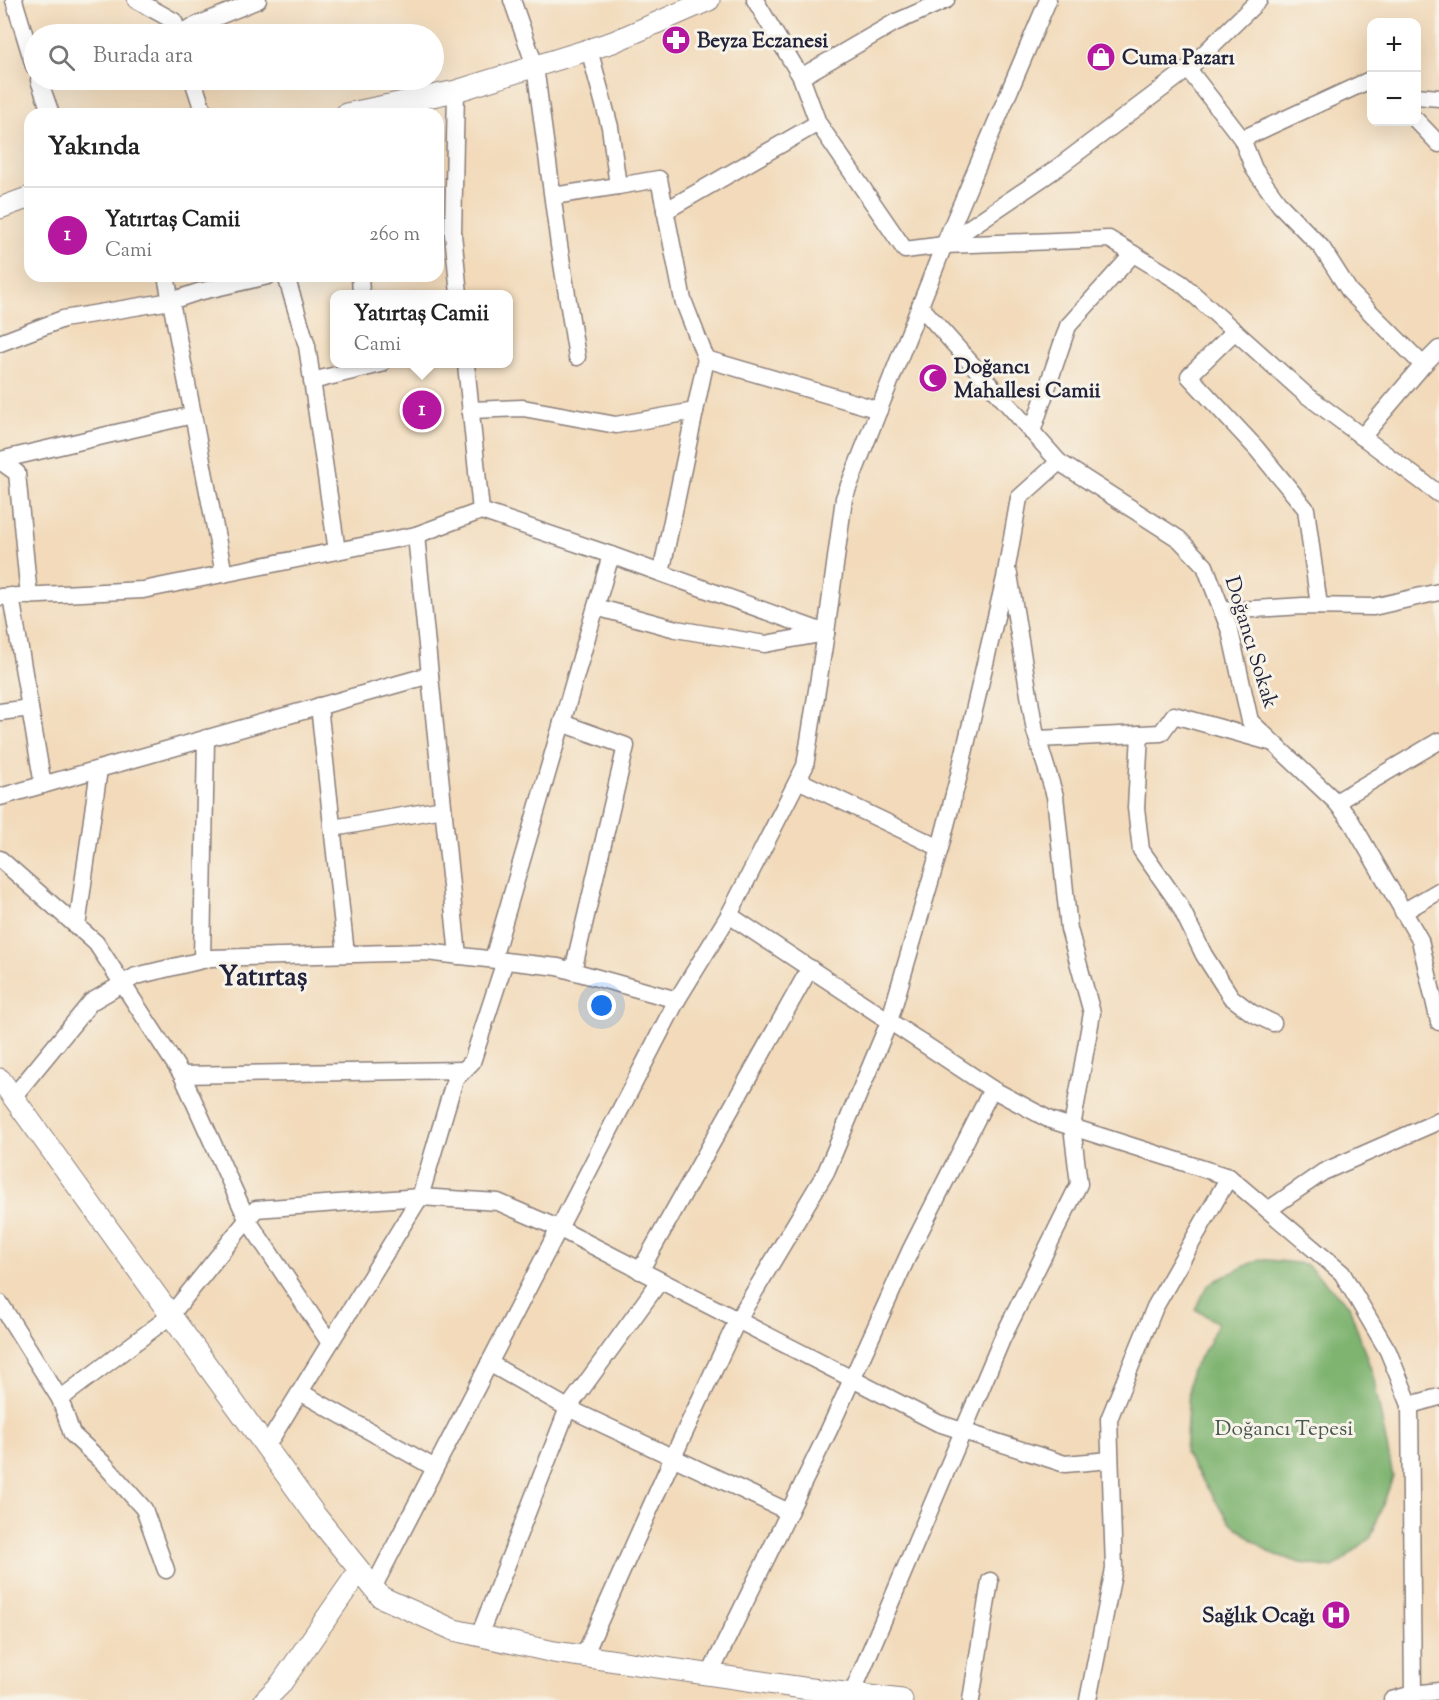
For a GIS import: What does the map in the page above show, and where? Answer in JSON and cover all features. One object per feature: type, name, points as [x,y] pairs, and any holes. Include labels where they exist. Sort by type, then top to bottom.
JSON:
[{"type":"street","points":[[14,0],[24,33]]},
{"type":"street","points":[[136,0],[174,21],[175,24]]},
{"type":"street","points":[[202,24],[258,0]]},
{"type":"street","points":[[512,0],[535,66],[577,357]]},
{"type":"street","points":[[375,108],[456,91],[614,42],[709,0]]},
{"type":"street","points":[[755,0],[801,77],[818,123],[905,250],[944,245],[1109,239],[1181,283],[1305,394],[1439,494]]},
{"type":"street","points":[[801,77],[894,23],[946,0]]},
{"type":"street","points":[[373,1588],[677,1000],[729,915],[806,766],[844,498],[944,245],[1048,0]]},
{"type":"street","points":[[944,245],[1053,171],[1188,69],[1259,0]]},
{"type":"street","points":[[589,49],[610,127],[618,186]]},
{"type":"street","points":[[1188,69],[1242,139],[1254,169],[1280,205],[1322,248],[1350,292],[1423,365]]},
{"type":"street","points":[[1242,139],[1367,80]]},
{"type":"street","points":[[43,90],[49,108]]},
{"type":"street","points":[[196,90],[202,108]]},
{"type":"street","points":[[456,91],[445,236],[458,290]]},
{"type":"street","points":[[1421,96],[1439,98]]},
{"type":"street","points":[[665,211],[818,123]]},
{"type":"street","points":[[1421,125],[1439,144]]},
{"type":"street","points":[[553,196],[659,179],[684,300],[706,359],[661,573]]},
{"type":"street","points":[[0,208],[24,198]]},
{"type":"street","points":[[1032,432],[1068,326],[1133,254]]},
{"type":"street","points":[[167,282],[224,574]]},
{"type":"street","points":[[0,343],[63,319],[171,301],[242,282]]},
{"type":"street","points":[[288,282],[307,346],[337,551]]},
{"type":"street","name":"Doğancı Sokak","points":[[920,306],[1059,462],[1179,539],[1205,566],[1230,631],[1250,721],[1336,802],[1351,821],[1420,940],[1439,1022]]},
{"type":"street","points":[[1235,331],[1189,376],[1256,448],[1306,509],[1319,606]]},
{"type":"street","points":[[1362,437],[1439,349]]},
{"type":"street","points":[[706,359],[879,410]]},
{"type":"street","points":[[312,381],[359,368]]},
{"type":"street","points":[[466,368],[481,511]]},
{"type":"street","points":[[470,410],[523,408],[616,424],[695,411]]},
{"type":"street","points":[[0,461],[193,415]]},
{"type":"street","points":[[0,461],[17,473],[29,596]]},
{"type":"street","points":[[585,1656],[673,1457],[737,1321],[826,1172],[889,1022],[958,778],[1007,564],[1019,498],[1059,462]]},
{"type":"street","points":[[43,785],[30,708],[6,597],[143,590],[416,535],[481,511],[611,555],[826,633]]},
{"type":"street","points":[[416,535],[458,956]]},
{"type":"street","points":[[266,1447],[420,1197],[455,1079],[472,1062],[562,723],[611,555]]},
{"type":"street","points":[[852,1694],[1002,1340],[1079,1184],[1072,1127],[1092,1012],[1069,929],[1055,796],[1038,739],[1007,564]]},
{"type":"street","points":[[1222,611],[1319,606],[1373,608],[1439,592]]},
{"type":"street","points":[[596,607],[676,629],[765,644],[826,633]]},
{"type":"street","points":[[0,797],[430,675]]},
{"type":"street","points":[[319,706],[346,954]]},
{"type":"street","points":[[0,712],[30,708]]},
{"type":"street","points":[[1038,739],[1161,733],[1174,715],[1273,743]]},
{"type":"street","points":[[562,723],[626,746],[573,971]]},
{"type":"street","points":[[1140,734],[1136,808],[1142,850],[1179,904],[1204,955],[1231,997],[1252,1013],[1273,1023]]},
{"type":"street","points":[[202,960],[206,738]]},
{"type":"street","points":[[1336,802],[1439,741]]},
{"type":"street","points":[[77,927],[99,769]]},
{"type":"street","points":[[798,780],[940,848]]},
{"type":"street","points":[[333,828],[443,809]]},
{"type":"street","points":[[0,859],[96,943],[182,1075],[247,1219],[330,1343]]},
{"type":"street","points":[[1403,912],[1439,891]]},
{"type":"street","points":[[729,915],[992,1089],[1050,1120],[1229,1177],[1342,1273],[1388,1351],[1410,1405],[1413,1694]]},
{"type":"street","points":[[677,1000],[558,967],[426,952],[211,958],[136,976],[92,1002],[4,1085],[316,1516],[381,1597],[454,1630],[554,1652],[902,1700]]},
{"type":"street","points":[[640,1271],[810,968]]},
{"type":"street","points":[[182,1075],[464,1070]]},
{"type":"street","points":[[710,1674],[852,1379],[911,1249],[992,1089]]},
{"type":"street","points":[[1268,1210],[1323,1172],[1439,1121]]},
{"type":"street","points":[[1088,1700],[1114,1569],[1108,1419],[1155,1307],[1229,1177]]},
{"type":"street","points":[[60,1399],[171,1316],[255,1209],[420,1197],[498,1202],[558,1228],[938,1423],[1065,1464],[1110,1460]]},
{"type":"street","points":[[479,1636],[568,1407],[660,1281]]},
{"type":"street","points":[[0,1303],[60,1399],[72,1434],[104,1464],[144,1509],[166,1570]]},
{"type":"street","points":[[489,1363],[568,1407],[789,1512]]},
{"type":"street","points":[[300,1392],[435,1468]]},
{"type":"street","points":[[1410,1405],[1439,1397]]},
{"type":"street","points":[[265,1700],[280,1685],[359,1571]]},
{"type":"street","points":[[971,1700],[990,1581]]},
{"type":"street","points":[[1392,1700],[1413,1694],[1439,1691]]},
{"type":"green space","name":"Doğancı Tepesi","points":[[1259,1259],[1306,1264],[1349,1306],[1373,1375],[1393,1477],[1371,1537],[1333,1568],[1300,1563],[1268,1552],[1229,1521],[1185,1454],[1190,1372],[1206,1348],[1218,1323],[1195,1309],[1209,1284]]},
{"type":"place","name":"Beyza Eczanesi","points":[[676,40]]},
{"type":"place","name":"Cuma Pazarı","points":[[1101,57]]},
{"type":"place","name":"Doğancı Mahallesi Camii","points":[[933,378]]},
{"type":"place","name":"Yatırtaş Camii","points":[[422,410]]},
{"type":"place","name":"Sağlık Ocağı","points":[[1336,1615]]},
{"type":"district","name":"Yatırtaş","points":[[263,976]]}]
